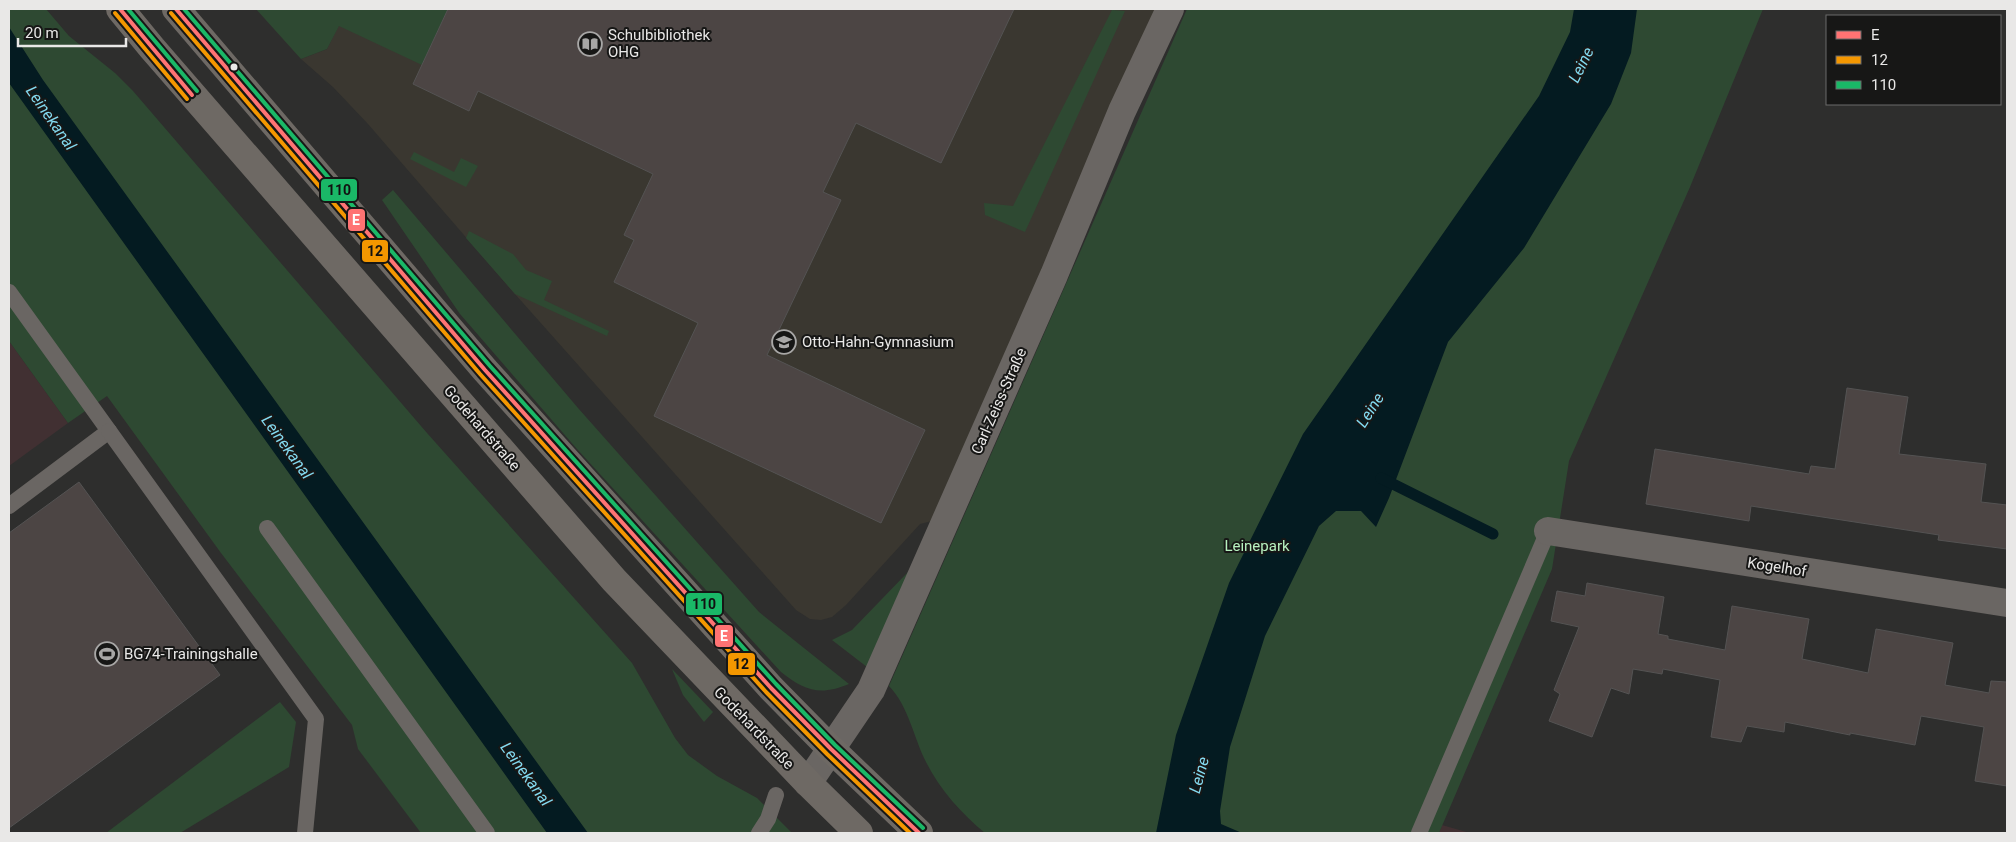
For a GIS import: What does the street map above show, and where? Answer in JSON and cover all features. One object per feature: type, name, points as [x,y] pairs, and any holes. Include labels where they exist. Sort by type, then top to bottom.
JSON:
[{"type":"street","name":"Godehardstraße","points":[[120,9],[614,580],[808,784],[859,833]]},
{"type":"street","points":[[176,9],[485,370],[771,688],[831,749],[919,833]]},
{"type":"street","name":"Carl-Zeiss-Straße","points":[[808,784],[871,690],[1054,275],[1122,112],[1170,9]]},
{"type":"street","name":"Kogelhof","points":[[1548,532],[2007,603]]},
{"type":"lane","points":[[9,292],[316,719],[305,833]]},
{"type":"lane","points":[[9,506],[109,431]]},
{"type":"lane","points":[[267,528],[487,833]]},
{"type":"lane","points":[[1420,833],[1548,532]]},
{"type":"lane","points":[[759,833],[768,818],[776,795]]},
{"type":"shaded area","name":"Otto-Hahn-Gymnasium","points":[[347,9],[1157,9],[932,521],[920,524],[846,605],[832,617],[821,620],[810,619],[796,610],[515,294],[368,124],[333,87],[301,59],[327,49]]},
{"type":"shaded area","points":[[9,341],[68,423],[9,466]]},
{"type":"shaded area","points":[[1442,825],[1470,833],[1439,833]]},
{"type":"green space","points":[[9,9],[46,9],[69,36],[115,73],[133,91],[427,433],[632,663],[675,738],[688,755],[717,776],[757,798],[792,833],[421,833],[358,749],[352,725],[221,553],[107,396],[68,423],[9,341]]},
{"type":"green space","points":[[256,9],[448,9],[422,65],[339,26],[327,49],[301,59]]},
{"type":"green space","name":"Leinepark","points":[[1187,9],[1763,9],[1690,187],[1569,461],[1552,569],[1439,833],[985,833],[960,810],[938,782],[921,752],[901,703],[889,686]]},
{"type":"green space","points":[[1112,10],[1125,11],[1025,232],[985,215],[984,203],[1013,206]]},
{"type":"green space","points":[[414,152],[454,172],[461,158],[478,166],[466,187],[410,159]]},
{"type":"green space","points":[[393,190],[578,408],[759,612],[849,684],[830,690],[813,690],[798,684],[781,672],[577,449],[460,314],[382,200]]},
{"type":"green space","points":[[469,231],[513,254],[526,270],[552,281],[544,300],[609,331],[607,336],[515,294],[466,238]]},
{"type":"green space","points":[[909,571],[867,667],[832,640],[852,630]]},
{"type":"green space","points":[[672,669],[713,712],[704,722],[683,695]]},
{"type":"green space","points":[[280,702],[296,722],[289,767],[180,833],[106,833]]},
{"type":"water","name":"Leine","points":[[1574,9],[1637,9],[1631,53],[1611,104],[1524,248],[1448,342],[1389,498],[1376,527],[1361,511],[1336,511],[1319,526],[1265,636],[1230,747],[1220,811],[1221,824],[1242,833],[1156,833],[1176,735],[1229,583],[1303,434],[1539,96],[1570,32]]},
{"type":"water","name":"Leinekanal","points":[[9,27],[43,80],[588,833],[547,833],[9,83]]},
{"type":"building","points":[[448,9],[1014,9],[941,163],[856,123],[823,192],[841,200],[767,355],[925,430],[881,523],[654,416],[698,323],[614,282],[634,240],[624,235],[653,174],[478,91],[469,111],[413,84]]},
{"type":"building","points":[[1847,388],[1908,397],[1899,454],[1986,464],[1981,502],[2007,505],[2007,549],[1938,540],[1939,535],[1751,506],[1749,521],[1646,504],[1655,449],[1809,474],[1811,466],[1835,469]]},
{"type":"building","name":"BG74-Trainingshalle","points":[[79,482],[220,675],[9,828],[9,533]]},
{"type":"building","points":[[1587,583],[1664,597],[1658,634],[1668,636],[1668,639],[1725,650],[1732,606],[1809,619],[1802,659],[1868,673],[1876,629],[1953,643],[1945,685],[1989,693],[1991,681],[2007,682],[2007,786],[1975,781],[1984,727],[1921,716],[1915,745],[1785,722],[1784,732],[1747,726],[1741,742],[1711,737],[1720,680],[1663,669],[1662,674],[1633,669],[1629,694],[1611,688],[1592,737],[1549,721],[1560,694],[1554,690],[1579,627],[1551,621],[1557,591],[1585,596]]},
{"type":"waterway","points":[[1381,478],[1493,534]]},
{"type":"transit line","name":"E","points":[[120,9],[192,95]]},
{"type":"transit line","name":"110","points":[[128,9],[197,91]]},
{"type":"transit line","name":"E","points":[[176,9],[485,370],[771,688],[831,749],[919,833]]},
{"type":"transit line","name":"110","points":[[184,9],[490,366],[776,684],[835,745],[923,828]]},
{"type":"transit line","name":"12","points":[[115,13],[187,99]]},
{"type":"transit line","name":"12","points":[[171,13],[480,374],[766,692],[827,754],[910,833]]},
{"type":"place","name":"Schulbibliothek OHG","points":[[590,44]]},
{"type":"place","name":"Otto-Hahn-Gymnasium","points":[[784,342]]},
{"type":"place","name":"BG74-Trainingshalle","points":[[107,654]]}]
